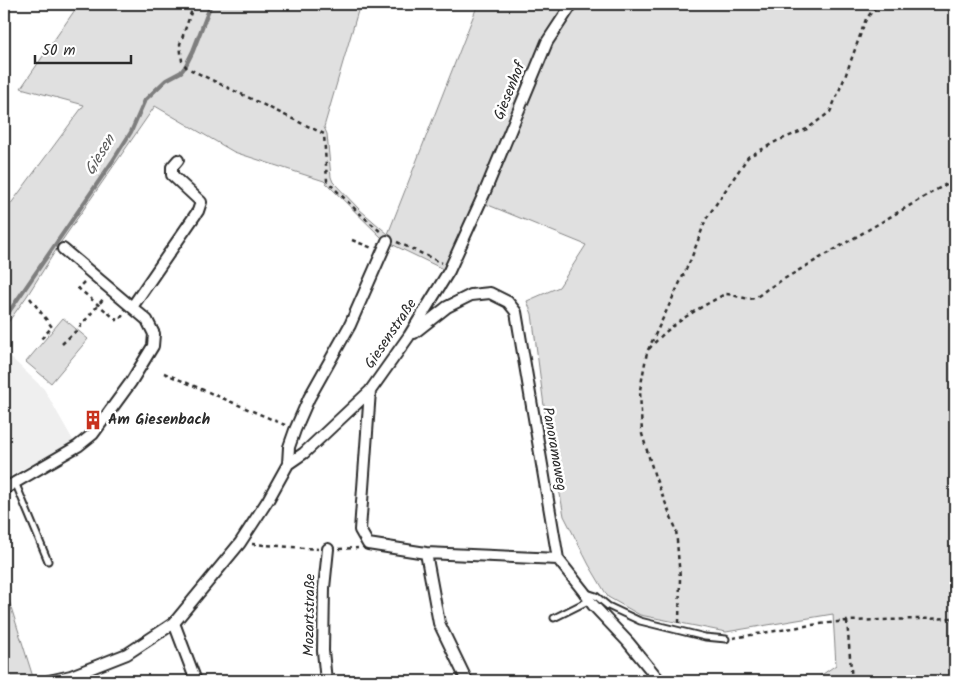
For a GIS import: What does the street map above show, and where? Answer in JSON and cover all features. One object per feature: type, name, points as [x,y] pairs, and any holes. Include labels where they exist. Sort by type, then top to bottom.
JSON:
[{"type":"street","name":"Giesenhof","points":[[484,194],[547,42],[572,4]]},
{"type":"street","points":[[131,307],[198,210],[201,202],[172,175],[172,167],[178,160]]},
{"type":"street","name":"Giesenstraße","points":[[288,464],[304,453],[370,390],[409,336],[451,267],[484,194]]},
{"type":"street","name":"Giesenstraße","points":[[49,681],[71,676],[127,654],[174,623],[240,543],[268,500],[288,464],[289,447],[309,398],[350,326],[388,240]]},
{"type":"street","points":[[4,488],[78,446],[94,434],[153,346],[154,334],[148,320],[63,249]]},
{"type":"street","name":"Panoramaweg","points":[[409,336],[447,307],[471,295],[490,293],[508,302],[516,312],[558,559],[593,605],[628,642],[659,681]]},
{"type":"street","points":[[370,390],[360,530],[368,544],[426,553],[558,559]]},
{"type":"street","name":"Mozartstraße","points":[[326,681],[323,650],[324,588],[328,549]]},
{"type":"street","points":[[426,553],[439,623],[467,681]]},
{"type":"street","points":[[174,623],[196,681]]},
{"type":"lane","points":[[15,482],[48,561]]},
{"type":"lane","points":[[554,618],[587,596],[596,596],[608,606],[640,621],[705,637],[726,639]]},
{"type":"path","points":[[194,4],[180,44],[182,61],[186,66],[324,134],[327,181],[388,240],[451,267]]},
{"type":"path","points":[[679,630],[680,578],[676,529],[655,477],[642,434],[640,390],[646,352],[691,259],[706,219],[748,158],[777,141],[807,128],[830,112],[866,19],[878,4]]},
{"type":"path","points":[[646,352],[660,336],[677,322],[725,294],[754,299],[772,286],[955,179]]},
{"type":"path","points":[[352,240],[382,252]]},
{"type":"path","points":[[91,273],[78,288],[118,321],[131,307]]},
{"type":"path","points":[[62,344],[79,328],[111,289]]},
{"type":"path","points":[[30,298],[52,327],[41,339]]},
{"type":"path","points":[[164,373],[295,430]]},
{"type":"path","points":[[240,543],[328,549],[359,548],[368,544]]},
{"type":"path","points":[[726,639],[847,621],[955,618]]},
{"type":"path","points":[[847,621],[852,681]]},
{"type":"path","points":[[4,639],[7,681]]},
{"type":"shaded area","points":[[79,4],[360,4],[324,127],[327,134],[333,182],[359,209],[388,234],[478,4],[955,4],[955,681],[813,681],[836,665],[833,614],[726,632],[640,615],[608,597],[564,516],[544,406],[532,314],[527,301],[559,287],[586,245],[476,200],[445,270],[385,241],[324,181],[234,152],[155,106],[4,328],[4,213],[84,105],[21,88]]},
{"type":"shaded area","points":[[63,318],[88,339],[51,383],[26,362]]},
{"type":"shaded area","points":[[4,351],[44,389],[74,442],[4,479]]},
{"type":"shaded area","points":[[4,585],[33,677],[14,681],[4,681]]},
{"type":"waterway","name":"Giesen","points":[[4,319],[112,162],[131,132],[145,100],[166,80],[181,72],[185,67],[211,4]]},
{"type":"place","name":"Am Giesenbach","points":[[93,420]]}]
